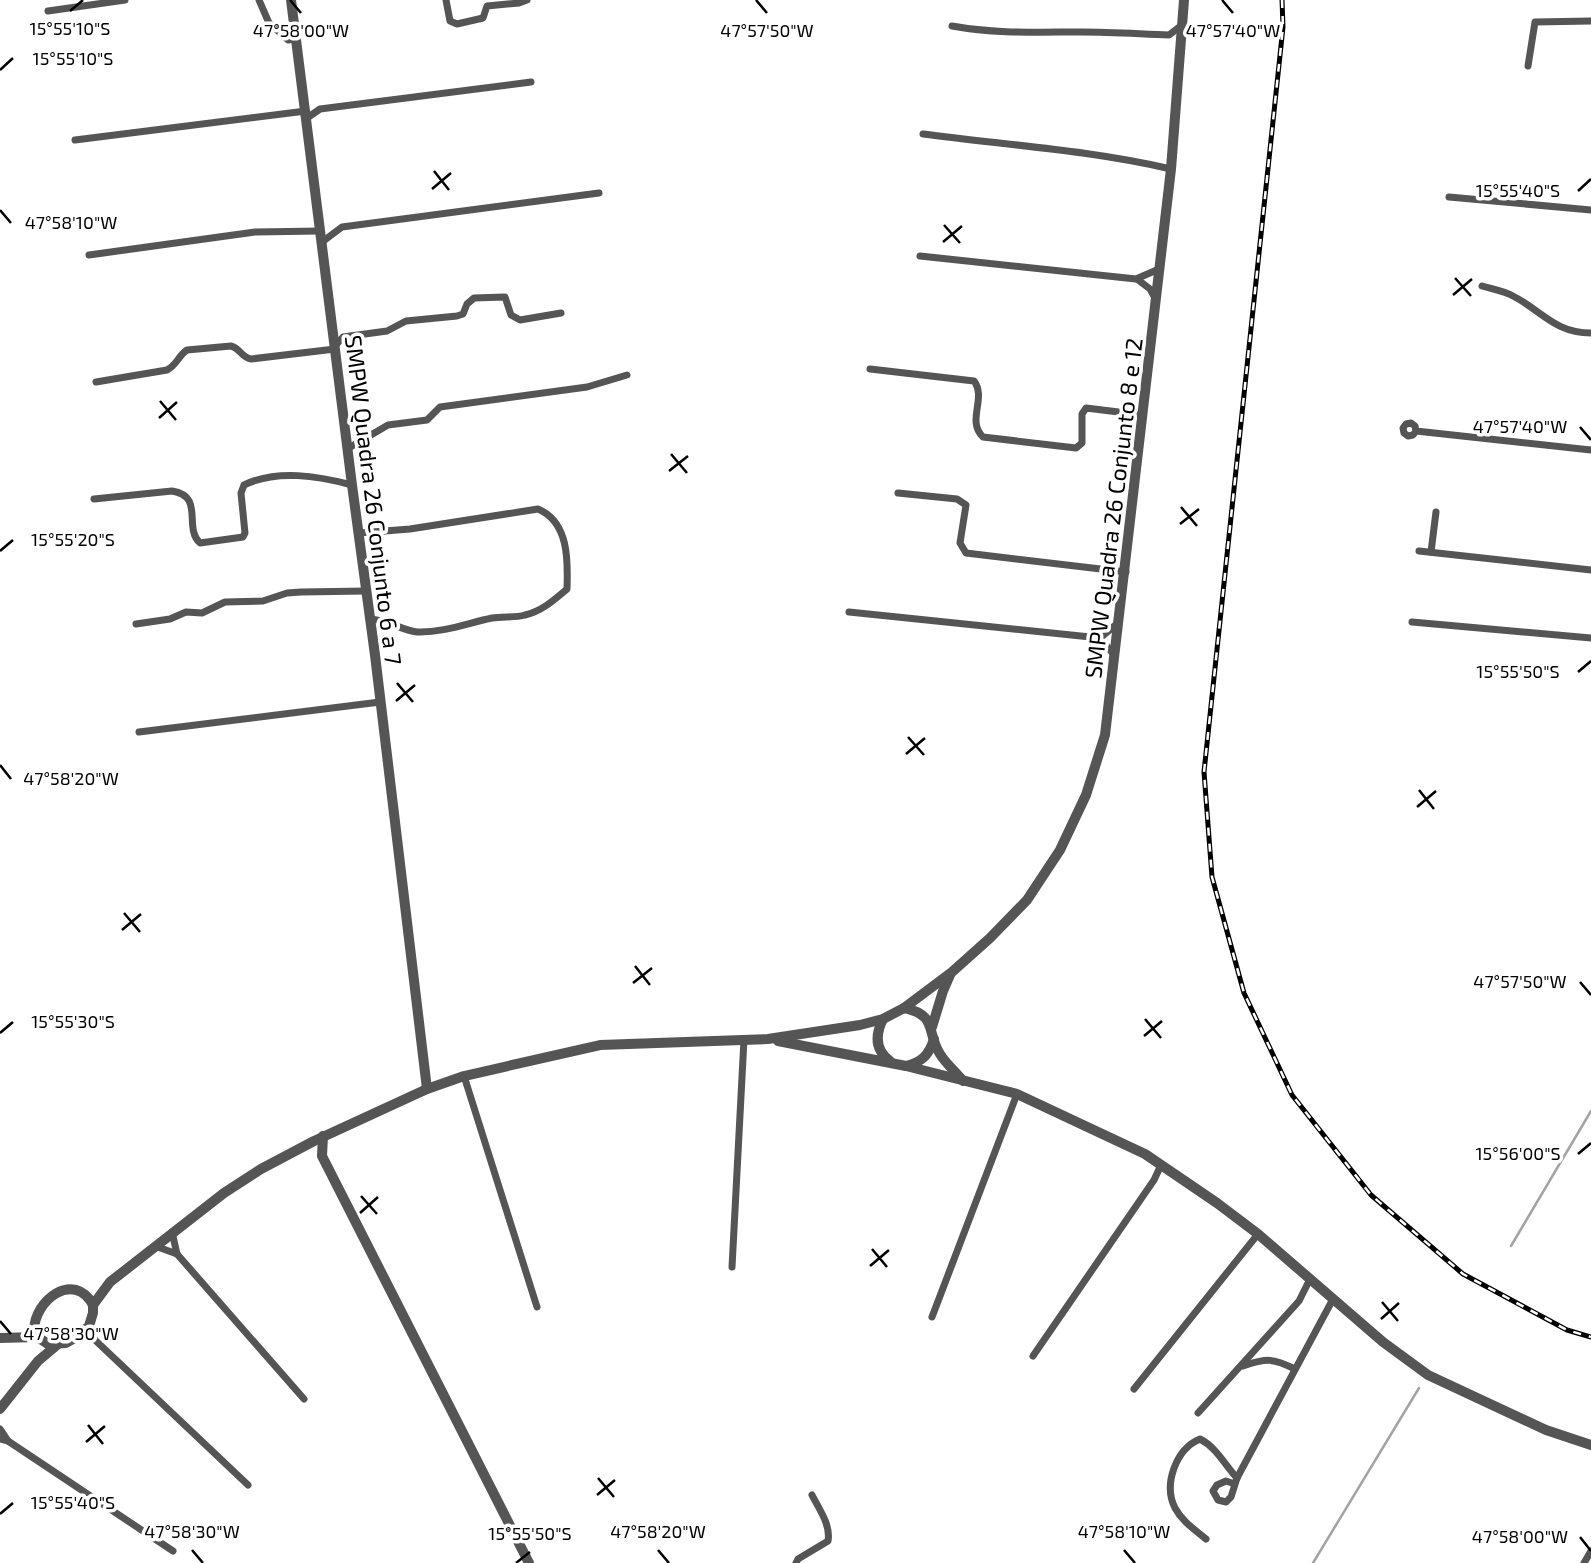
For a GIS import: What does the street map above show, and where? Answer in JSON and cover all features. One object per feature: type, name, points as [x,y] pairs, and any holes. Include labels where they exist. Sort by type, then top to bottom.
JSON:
[{"type":"street","points":[[48,11],[125,0]]},
{"type":"street","points":[[259,0],[269,23],[288,40],[296,39]]},
{"type":"street","points":[[446,0],[450,21],[457,23],[483,18],[488,6],[527,0]]},
{"type":"street","name":"SMPW Quadra 26 Conjunto 8 e 12","points":[[904,1008],[952,972],[1027,900],[1060,850],[1086,795],[1105,735],[1171,169],[1184,0]]},
{"type":"street","name":"SMPW Quadra 26 Conjunto 6 a 7","points":[[292,1],[427,1089]]},
{"type":"street","points":[[1528,66],[1535,22],[1591,21]]},
{"type":"street","points":[[952,26],[981,31],[1023,33],[1169,35],[1184,23]]},
{"type":"street","points":[[1169,35],[1181,49]]},
{"type":"street","points":[[75,140],[531,82]]},
{"type":"street","points":[[306,111],[320,109]]},
{"type":"street","points":[[923,134],[1078,152],[1171,169]]},
{"type":"street","points":[[89,255],[254,232],[321,237],[342,227],[599,193]]},
{"type":"street","points":[[1449,197],[1591,210]]},
{"type":"street","points":[[920,256],[1136,279],[1150,289],[1156,299]]},
{"type":"street","points":[[1136,279],[1159,269]]},
{"type":"street","points":[[1482,286],[1515,296],[1553,324],[1573,332],[1591,333]]},
{"type":"street","points":[[333,331],[343,337],[387,331],[407,321],[457,316],[463,314],[467,304],[474,298],[505,297],[511,315],[520,320],[561,313]]},
{"type":"street","points":[[96,382],[167,370],[175,365],[187,350],[231,346],[245,358],[251,359],[335,348],[343,337]]},
{"type":"street","points":[[870,369],[974,381],[979,391],[975,425],[977,432],[983,437],[1076,448],[1082,443],[1082,414],[1086,408],[1143,415]]},
{"type":"street","points":[[347,449],[387,425],[427,420],[440,407],[587,387],[627,375]]},
{"type":"street","points":[[1416,431],[1591,450]]},
{"type":"street","points":[[94,499],[172,491],[182,493],[190,502],[195,536],[200,542],[243,537],[246,533],[241,494],[244,485],[248,483],[312,475],[352,485]]},
{"type":"street","points":[[898,493],[957,499],[963,502],[966,505],[960,544],[966,552],[1126,572]]},
{"type":"street","points":[[359,533],[410,530],[538,509],[549,514],[559,525],[568,560],[567,589],[548,606],[525,615],[421,632],[414,632],[384,620],[370,619]]},
{"type":"street","points":[[1432,552],[1436,512]]},
{"type":"street","points":[[1419,551],[1591,570]]},
{"type":"street","points":[[136,624],[170,620],[186,612],[202,613],[225,602],[263,601],[287,593],[366,591]]},
{"type":"street","points":[[849,612],[1100,638],[1120,622]]},
{"type":"street","points":[[1412,622],[1591,638]]},
{"type":"street","points":[[1100,638],[1115,657]]},
{"type":"street","points":[[139,732],[380,702]]},
{"type":"street","name":"SMPW Quadra 26 Conjunto 8 e 12","points":[[932,1027],[952,972]]},
{"type":"street","points":[[93,1305],[110,1282],[224,1193],[261,1169],[323,1136],[427,1089],[464,1076],[600,1045],[768,1039],[860,1025],[883,1019],[904,1008],[916,1010],[926,1017],[932,1027],[933,1040],[925,1058],[906,1066]]},
{"type":"street","points":[[883,1019],[877,1031],[877,1044],[883,1056],[893,1064]]},
{"type":"street","points":[[732,1267],[744,1039]]},
{"type":"street","points":[[768,1039],[906,1066],[1017,1094],[1145,1154],[1258,1234],[1383,1342],[1428,1375],[1546,1430],[1591,1445]]},
{"type":"street","points":[[933,1040],[940,1054],[963,1082]]},
{"type":"street","points":[[464,1076],[537,1307]]},
{"type":"street","points":[[932,1317],[1017,1094]]},
{"type":"street","points":[[323,1136],[322,1156],[529,1563]]},
{"type":"street","points":[[302,1147],[322,1156]]},
{"type":"street","points":[[1032,1356],[1154,1180],[1161,1165]]},
{"type":"street","points":[[172,1232],[177,1254],[304,1399]]},
{"type":"street","points":[[1134,1389],[1258,1234]]},
{"type":"street","points":[[155,1246],[177,1254]]},
{"type":"street","points":[[1198,1413],[1299,1301],[1310,1279]]},
{"type":"street","points":[[83,1292],[110,1282]]},
{"type":"street","points":[[0,1409],[38,1361],[57,1345],[79,1336],[89,1326],[93,1305],[83,1292],[69,1289],[55,1294],[42,1306],[34,1323],[34,1331],[40,1339],[38,1361]]},
{"type":"street","points":[[1206,1539],[1182,1519],[1174,1506],[1169,1492],[1175,1463],[1190,1443],[1200,1439],[1210,1444],[1236,1481],[1333,1299]]},
{"type":"street","points":[[13,1336],[34,1323]]},
{"type":"street","points":[[89,1326],[95,1340],[248,1485]]},
{"type":"street","points":[[0,1338],[13,1336],[40,1339],[57,1345]]},
{"type":"street","points":[[79,1336],[95,1340]]},
{"type":"street","points":[[1241,1367],[1264,1359],[1278,1360],[1295,1369]]},
{"type":"street","points":[[0,1429],[4,1440],[173,1551]]},
{"type":"street","points":[[796,1563],[798,1559],[828,1541],[827,1524],[812,1495]]},
{"type":"street","points":[[1584,1563],[1591,1550]]},
{"type":"waterway","points":[[1511,1246],[1591,1111]]},
{"type":"waterway","points":[[1313,1563],[1419,1388]]},
{"type":"railway","points":[[1282,0],[1283,27],[1204,772],[1212,877],[1244,993],[1292,1095],[1371,1195],[1463,1274],[1567,1330],[1591,1337]]}]
